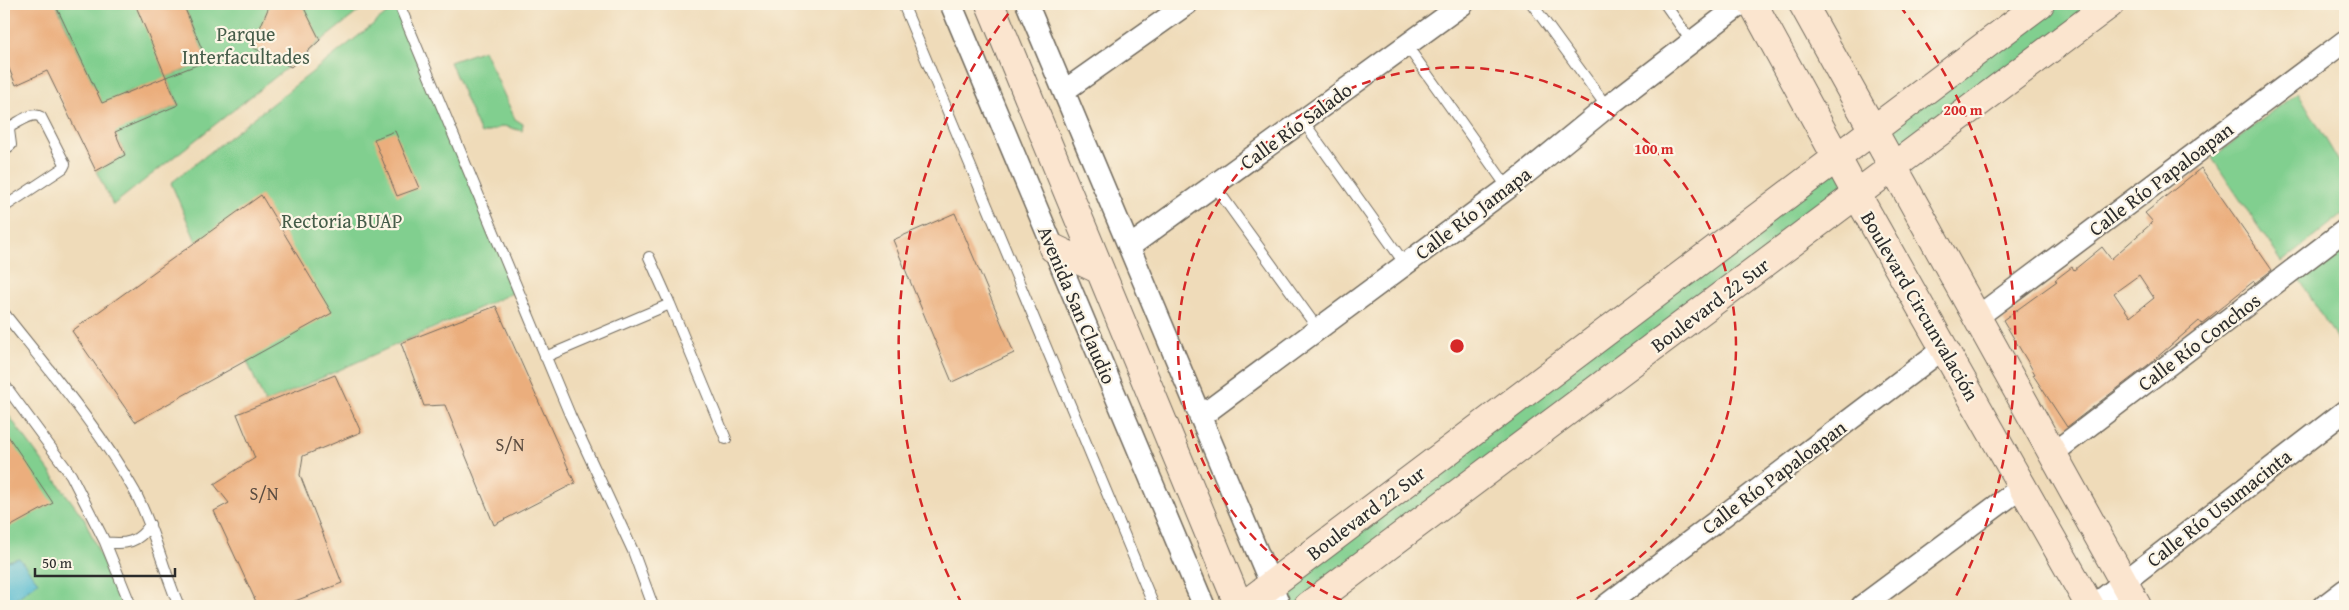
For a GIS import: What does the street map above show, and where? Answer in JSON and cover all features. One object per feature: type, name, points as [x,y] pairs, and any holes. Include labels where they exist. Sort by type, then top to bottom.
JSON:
[{"type":"street","name":"Avenida San Claudio","points":[[951,4],[1204,606]]},
{"type":"street","name":"Avenida San Claudio","points":[[990,4],[1238,606]]},
{"type":"street","points":[[1027,4],[1275,596]]},
{"type":"street","points":[[1064,91],[1186,4]]},
{"type":"street","name":"Calle Río Salado","points":[[1129,247],[1463,4]]},
{"type":"street","name":"Calle Río Jamapa","points":[[1200,417],[1508,188],[1607,106],[1741,4]]},
{"type":"street","name":"Boulevard Circunvalación","points":[[1753,4],[1857,195],[2091,606]]},
{"type":"street","name":"Boulevard Circunvalación","points":[[1803,4],[2137,606]]},
{"type":"street","name":"Boulevard 22 Sur","points":[[1243,606],[1275,596],[1416,476],[2040,4]]},
{"type":"street","name":"Boulevard 22 Sur","points":[[1308,606],[2110,4]]},
{"type":"street","name":"Calle Río Papaloapan","points":[[1976,318],[2345,41]]},
{"type":"street","name":"Calle Río Conchos","points":[[2052,454],[2345,230]]},
{"type":"street","points":[[1053,248],[1100,270]]},
{"type":"street","name":"Calle Río Papaloapan","points":[[1605,606],[1944,348]]},
{"type":"street","name":"Calle Río Usumacinta","points":[[2091,606],[2345,411]]},
{"type":"street","points":[[1416,476],[1439,508]]},
{"type":"street","points":[[1862,606],[2022,486]]},
{"type":"street","points":[[2324,606],[2345,590]]},
{"type":"lane","points":[[399,4],[545,357],[632,551],[653,606]]},
{"type":"lane","points":[[903,4],[1154,606]]},
{"type":"lane","points":[[1532,4],[1607,106]]},
{"type":"lane","points":[[1665,4],[1691,41]]},
{"type":"lane","points":[[1407,46],[1508,188]]},
{"type":"lane","points":[[4,150],[11,145],[9,130],[11,126],[33,115],[38,115],[41,117],[65,164],[63,168],[4,207]]},
{"type":"lane","points":[[1303,121],[1405,264]]},
{"type":"lane","points":[[1214,185],[1318,329]]},
{"type":"lane","points":[[649,257],[726,439]]},
{"type":"lane","points":[[545,357],[670,304]]},
{"type":"lane","points":[[4,313],[94,430],[135,492],[150,524],[168,582],[179,606]]},
{"type":"lane","points":[[4,384],[62,460],[105,542],[131,606]]},
{"type":"lane","points":[[105,542],[128,543],[138,539],[150,524]]},
{"type":"green space","name":"Parque Interfacultades","points":[[61,4],[137,4],[166,77],[207,61],[183,4],[302,4],[304,8],[313,4],[368,4],[113,205],[96,171],[125,155],[57,6]],"holes":[[[166,78],[179,105],[136,123],[123,94]]]},
{"type":"green space","name":"Rectoria BUAP","points":[[399,4],[517,291],[265,403],[171,183]]},
{"type":"green space","points":[[2042,4],[2111,4],[1891,169],[1873,134]]},
{"type":"green space","points":[[484,50],[515,119],[523,124],[522,131],[504,126],[481,134],[450,62]]},
{"type":"green space","points":[[2298,92],[2345,172],[2345,212],[2282,262],[2212,158]]},
{"type":"green space","points":[[1845,154],[1863,190],[1308,606],[1280,606],[1271,586]]},
{"type":"green space","points":[[2345,245],[2345,352],[2300,280]]},
{"type":"green space","points":[[4,409],[85,520],[122,606],[4,606]]},
{"type":"water","points":[[19,558],[38,582],[7,606],[4,606],[4,562]]},
{"type":"building","points":[[4,4],[55,4],[102,103],[166,77],[178,105],[115,132],[125,155],[96,171],[47,71],[16,85],[4,57]]},
{"type":"building","points":[[135,4],[183,4],[207,61],[166,77]]},
{"type":"building","points":[[270,4],[296,4],[304,8],[320,40],[291,67],[252,47]]},
{"type":"building","points":[[395,131],[419,188],[397,196],[374,139]]},
{"type":"building","points":[[2201,168],[2272,270],[2255,283],[2254,281],[2201,324],[2199,321],[2148,365],[2067,427],[2033,375],[2035,374],[2003,320],[2057,281],[2055,280],[2072,267],[2074,270],[2102,247],[2111,259],[2153,222],[2145,213]],"holes":[[[2139,275],[2154,298],[2130,317],[2114,293]]]},
{"type":"building","points":[[261,195],[332,313],[135,422],[72,331]]},
{"type":"building","points":[[955,213],[1014,353],[952,382],[893,240]]},
{"type":"building","points":[[496,306],[575,483],[494,525],[445,405],[424,406],[401,343]]},
{"type":"building","points":[[335,375],[361,432],[303,456],[300,475],[342,583],[282,606],[258,606],[214,511],[229,503],[214,484],[255,458],[237,414]]},
{"type":"building","points":[[4,430],[53,503],[4,530]]}]
